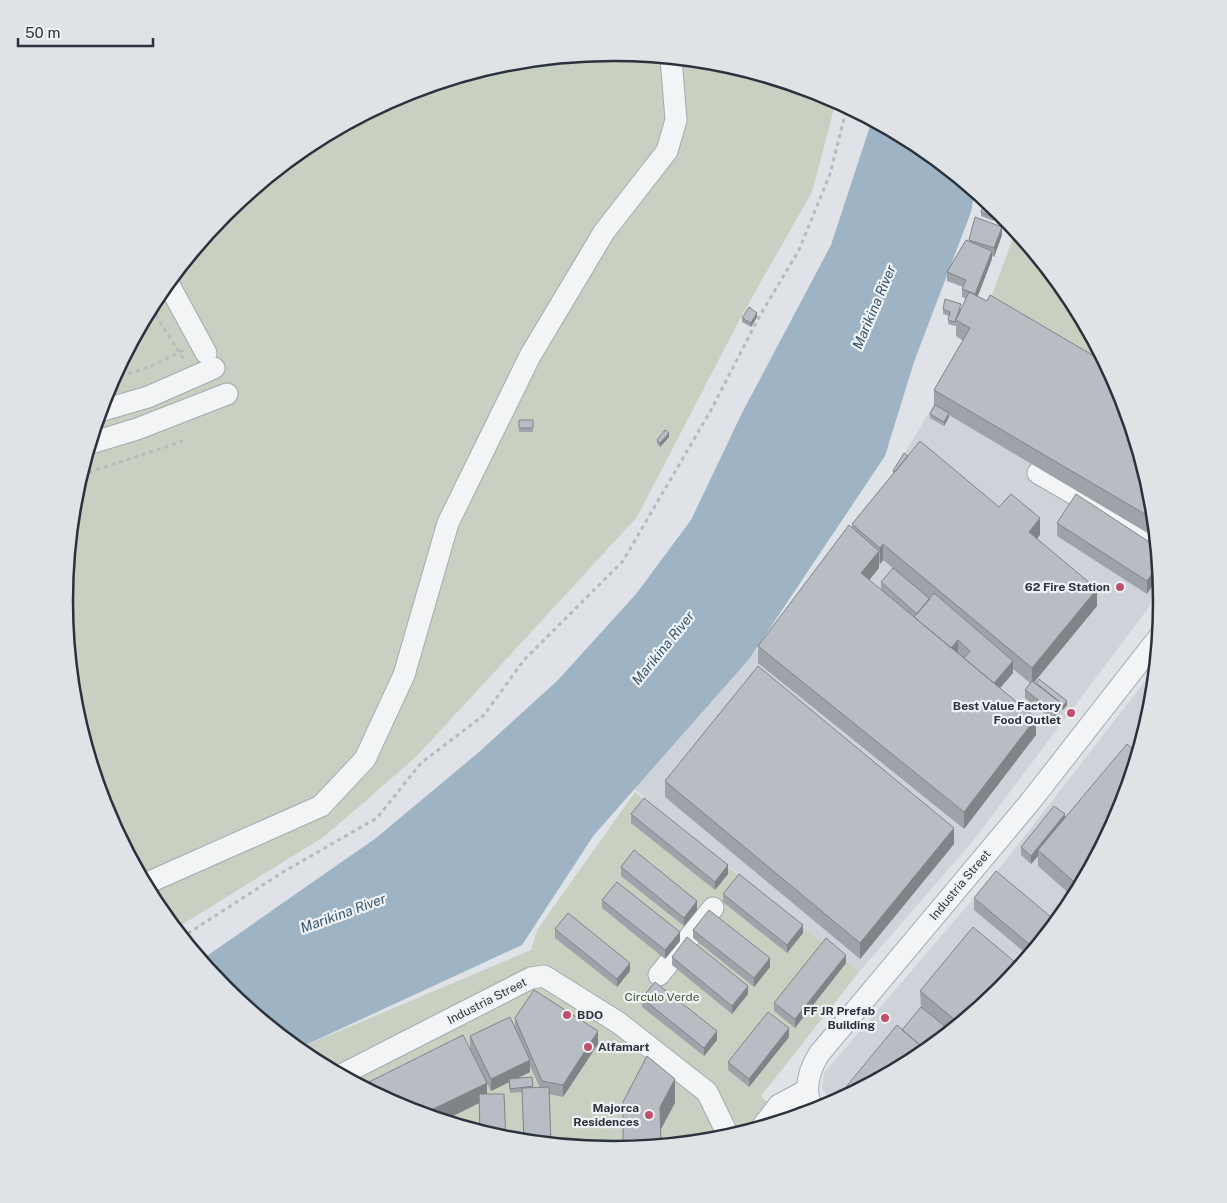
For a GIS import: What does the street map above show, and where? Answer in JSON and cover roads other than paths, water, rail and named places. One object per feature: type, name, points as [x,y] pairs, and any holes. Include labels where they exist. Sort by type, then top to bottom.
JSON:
[{"type":"street","points":[[151,881],[321,806],[365,759],[404,675],[448,523],[525,365],[604,232],[667,151],[676,120],[672,65]]},
{"type":"street","points":[[109,408],[148,397],[194,377],[206,354],[172,290]]},
{"type":"street","points":[[98,441],[136,429],[227,394]]},
{"type":"street","points":[[1038,472],[1150,538]]},
{"type":"street","name":"Industria Street","points":[[807,1090],[810,1070],[819,1054],[1030,802],[1152,646]]},
{"type":"street","points":[[659,975],[714,908]]},
{"type":"street","name":"Industria Street","points":[[348,1072],[531,978],[544,976],[619,1023],[707,1092],[726,1129]]},
{"type":"street","points":[[768,1118],[779,1105],[807,1090],[811,1104]]},
{"type":"water","name":"Marikina River","points":[[870,126],[914,152],[974,198],[971,212],[914,362],[885,456],[750,658],[594,835],[522,945],[305,1045],[257,1008],[231,984],[206,957],[376,838],[479,752],[558,680],[636,594],[691,520],[742,413],[831,245]]},
{"type":"place","name":"62 Fire Station","points":[[1120,587]]},
{"type":"place","name":"Best Value Factory Food Outlet","points":[[1071,713]]},
{"type":"place","name":"BDO","points":[[567,1015]]},
{"type":"place","name":"FF JR Prefab Building","points":[[885,1018]]},
{"type":"place","name":"Alfamart","points":[[588,1047]]},
{"type":"place","name":"Majorca Residences","points":[[649,1115]]},
{"type":"park label","name":"Circulo Verde","points":[[662,997]]}]
